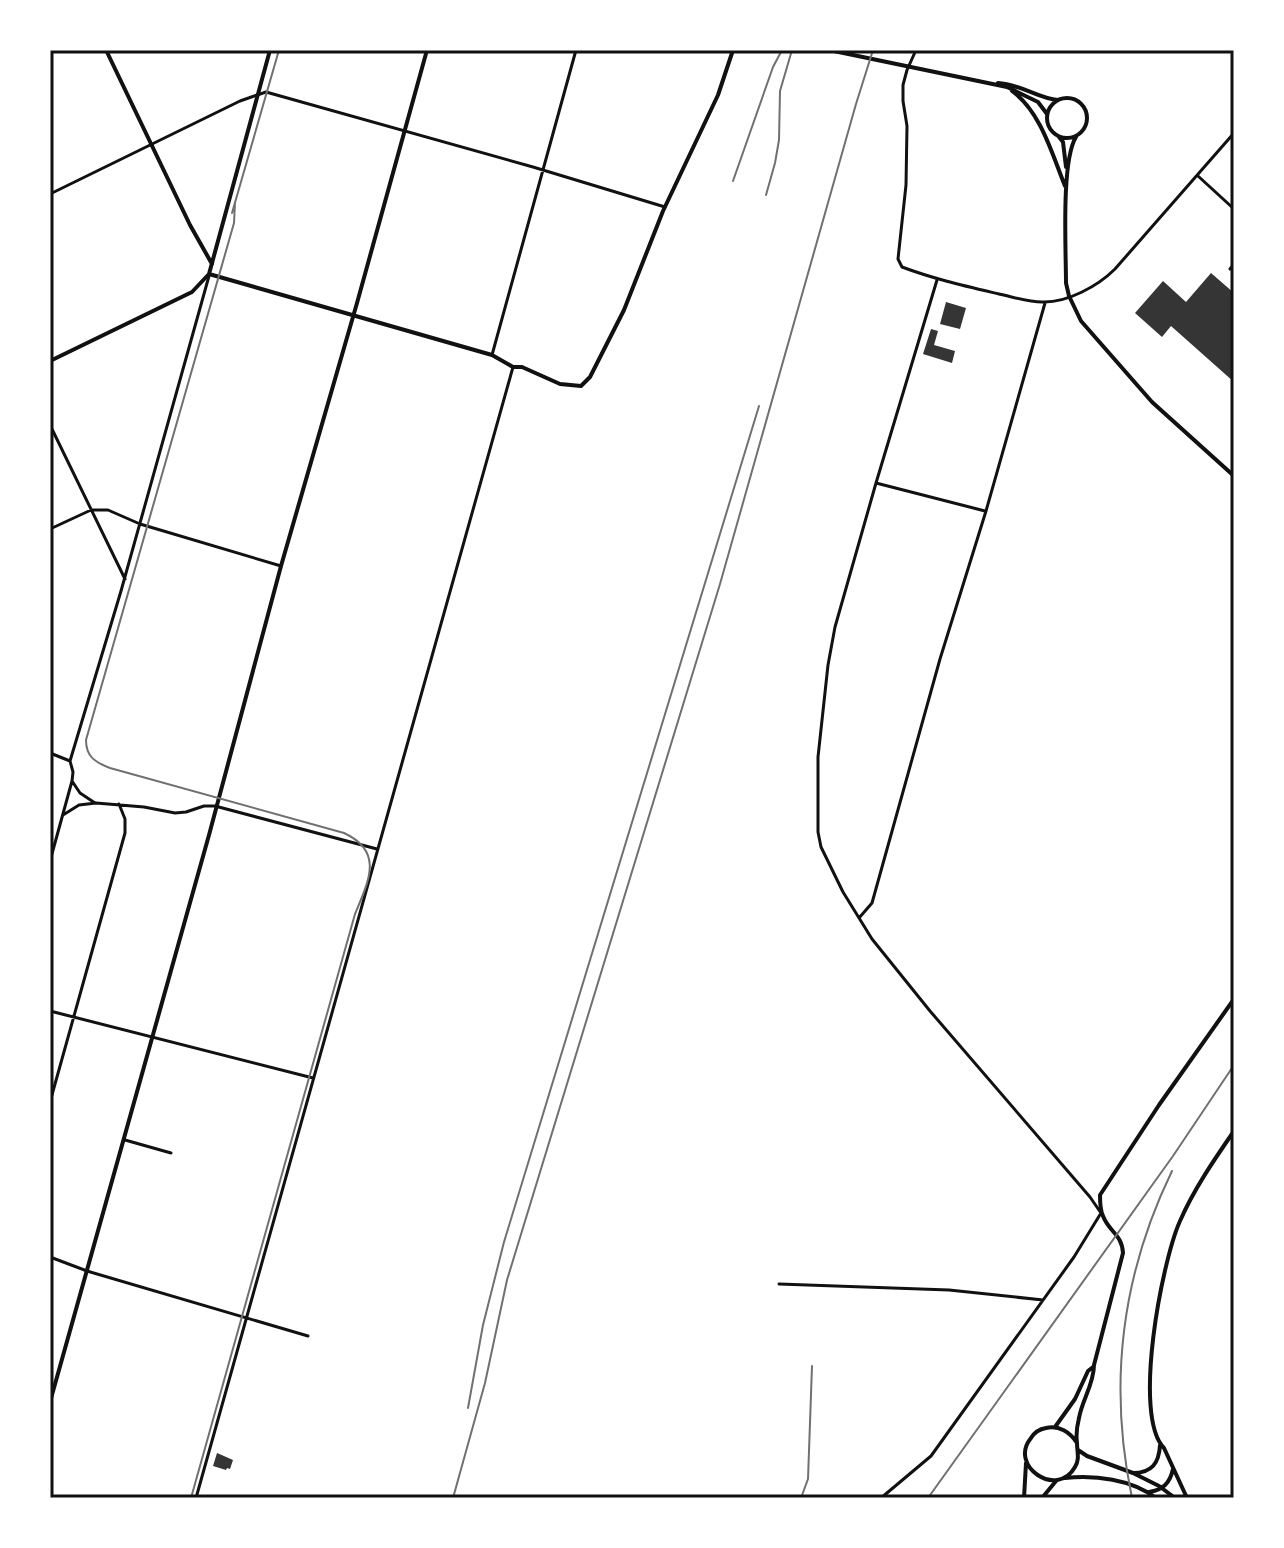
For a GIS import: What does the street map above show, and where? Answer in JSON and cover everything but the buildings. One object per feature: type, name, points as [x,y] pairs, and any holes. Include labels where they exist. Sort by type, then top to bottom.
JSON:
[{"type":"street","points":[[106,50],[190,225],[212,264]]},
{"type":"street","points":[[50,861],[72,781],[70,761],[125,579],[270,50]]},
{"type":"street","points":[[50,1402],[427,50]]},
{"type":"street","points":[[492,355],[576,50]]},
{"type":"street","points":[[209,274],[492,355],[513,367],[522,367],[560,384],[581,386],[590,377],[624,310],[665,207],[718,95],[733,50]]},
{"type":"street","points":[[829,50],[992,83],[1038,102],[1047,114],[1050,129],[1063,142],[1067,175],[1066,283],[1081,321],[1152,402],[1234,476]]},
{"type":"street","points":[[916,50],[907,70],[903,101],[907,126],[906,185],[898,259],[902,267],[937,280],[1045,303],[1091,288],[1104,280],[1234,133]]},
{"type":"street","points":[[992,83],[1016,86],[1058,100]]},
{"type":"street","points":[[1007,87],[1024,100],[1033,113],[1067,189]]},
{"type":"street","points":[[50,194],[240,101],[266,92],[665,207]]},
{"type":"street","points":[[1047,114],[1053,104],[1064,98],[1074,99],[1086,110],[1086,125],[1072,142],[1067,175]]},
{"type":"street","points":[[1057,136],[1066,139],[1076,137]]},
{"type":"street","points":[[1197,175],[1234,209]]},
{"type":"street","points":[[1230,269],[1234,264]]},
{"type":"street","points":[[50,361],[192,292],[209,274]]},
{"type":"street","points":[[937,280],[835,627],[828,665],[817,780],[818,832],[821,847],[843,892],[872,939],[1089,1195],[1105,1221],[1122,1240],[1123,1253],[1094,1373],[1079,1418],[1078,1459],[1070,1474],[1059,1480],[1042,1498]]},
{"type":"street","points":[[859,918],[872,903],[1045,303]]},
{"type":"street","points":[[196,1498],[513,367]]},
{"type":"street","points":[[50,425],[125,579]]},
{"type":"street","points":[[876,483],[986,511]]},
{"type":"street","points":[[50,529],[91,510],[108,510],[140,524],[281,566]]},
{"type":"street","points":[[50,753],[70,761]]},
{"type":"street","points":[[72,781],[80,793],[96,803]]},
{"type":"street","points":[[63,815],[79,805],[96,803],[175,813],[215,806],[378,849]]},
{"type":"street","points":[[50,1102],[125,833],[125,819],[119,804]]},
{"type":"street","points":[[881,1498],[931,1456],[1074,1257],[1101,1213],[1100,1195],[1107,1182],[1234,999]]},
{"type":"street","points":[[50,1011],[313,1078]]},
{"type":"street","points":[[1133,1473],[1154,1467],[1160,1456],[1151,1410],[1153,1340],[1164,1273],[1178,1225],[1234,1131]]},
{"type":"street","points":[[123,1139],[171,1153]]},
{"type":"street","points":[[50,1257],[87,1271],[308,1336]]},
{"type":"street","points":[[779,1284],[949,1290],[1043,1300]]},
{"type":"street","points":[[1055,1427],[1067,1413],[1094,1365]]},
{"type":"street","points":[[1077,1443],[1068,1432],[1055,1427],[1038,1431],[1027,1443],[1028,1467],[1037,1476],[1050,1481],[1083,1476],[1110,1479],[1149,1492],[1156,1498]]},
{"type":"street","points":[[1160,1445],[1187,1498]]},
{"type":"street","points":[[1078,1450],[1133,1473],[1163,1488],[1175,1498]]},
{"type":"street","points":[[1024,1498],[1026,1460]]},
{"type":"street","points":[[1149,1492],[1163,1488],[1173,1469]]},
{"type":"tram line","points":[[232,213],[279,50]]},
{"type":"tram line","points":[[191,1498],[370,869],[365,849],[344,833],[110,768],[92,758],[86,746],[234,223],[235,202]]},
{"type":"railway","points":[[733,181],[773,67],[782,50]]},
{"type":"railway","points":[[766,195],[779,140],[780,91],[792,50]]},
{"type":"railway","points":[[453,1498],[485,1383],[507,1280],[720,584],[873,50]]},
{"type":"railway","points":[[468,1408],[483,1325],[504,1242],[759,406]]},
{"type":"railway","points":[[928,1498],[1173,1156],[1234,1065]]},
{"type":"railway","points":[[1132,1498],[1121,1414],[1124,1331],[1141,1250],[1172,1171]]},
{"type":"railway","points":[[801,1498],[808,1479],[812,1366]]}]
